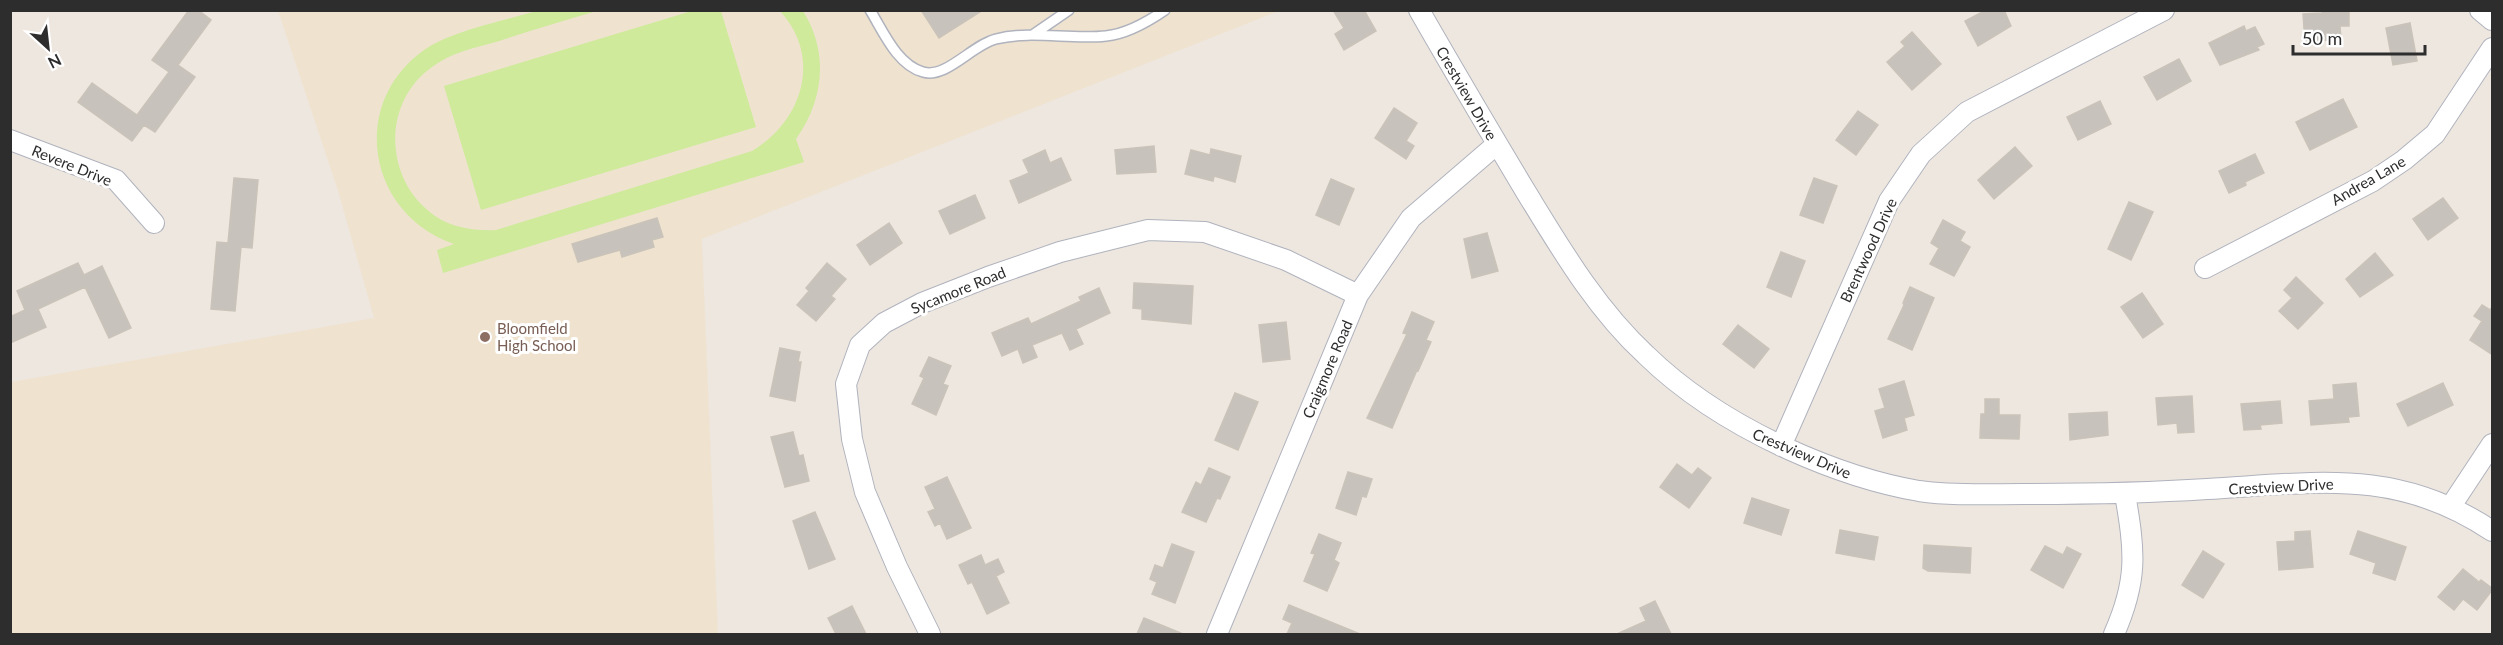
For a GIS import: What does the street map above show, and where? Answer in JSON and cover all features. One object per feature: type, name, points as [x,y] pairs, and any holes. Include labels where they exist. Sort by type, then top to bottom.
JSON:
[{"type":"street","name":"Crestview Drive","points":[[1419,10],[1497,144],[1575,270],[1626,335],[1672,378],[1706,404],[1758,436],[1831,469],[1919,491],[1960,494],[2126,494],[2325,482],[2361,483],[2412,492],[2451,506],[2493,531]]},
{"type":"street","name":"Brentwood Drive","points":[[1781,446],[1889,201],[1921,154],[1967,112],[2164,10]]},
{"type":"street","points":[[2480,10],[2493,20]]},
{"type":"street","name":"Andrea Lane","points":[[2205,268],[2373,181],[2404,160],[2435,134],[2493,48]]},
{"type":"street","name":"Revere Drive","points":[[10,140],[116,180],[154,223]]},
{"type":"street","name":"Craigmore Road","points":[[1217,634],[1358,295],[1410,218],[1497,144]]},
{"type":"street","name":"Sycamore Road","points":[[930,634],[897,567],[865,492],[852,439],[846,384],[860,345],[884,323],[922,303],[988,277],[1060,252],[1148,230],[1205,232],[1286,260],[1358,295]]},
{"type":"street","points":[[2451,506],[2493,444]]},
{"type":"street","points":[[2114,634],[2123,614],[2133,560],[2134,544],[2126,494]]},
{"type":"lane","points":[[870,10],[897,53],[912,67],[932,74],[946,68],[976,47],[993,40],[1034,34],[1108,36],[1150,20],[1165,10]]},
{"type":"lane","points":[[1034,34],[1070,10]]},
{"type":"shaded area","name":"Bloomfield High School","points":[[278,11],[1279,11],[702,239],[718,634],[11,634],[11,382],[374,318],[338,191]]},
{"type":"green space","points":[[695,10],[721,11],[756,127],[481,210],[444,86]]},
{"type":"green space","points":[[536,11],[597,11],[446,58],[415,82],[404,101],[397,121],[395,142],[398,163],[406,183],[418,201],[442,220],[464,228],[496,230],[752,151],[784,123],[801,87],[803,68],[801,48],[793,29],[780,11],[803,11],[817,43],[820,59],[820,76],[813,108],[796,139],[804,162],[443,273],[437,250],[454,244],[425,230],[402,209],[387,184],[378,156],[377,127],[385,99],[400,73],[424,50],[435,43],[478,27]]},
{"type":"building","points":[[189,10],[198,10],[211,20],[178,65],[195,77],[155,132],[144,125],[132,141],[78,102],[92,83],[137,115],[169,72],[152,60]]},
{"type":"building","points":[[921,10],[983,10],[939,38]]},
{"type":"building","points":[[1333,10],[1364,10],[1376,31],[1344,50],[1335,34],[1344,28]]},
{"type":"building","points":[[1986,10],[2004,10],[2011,26],[1978,46],[1965,21]]},
{"type":"building","points":[[2322,10],[2349,10],[2349,26],[2340,26],[2341,39],[2305,42],[2303,14],[2322,13]]},
{"type":"building","points":[[2410,23],[2417,61],[2393,65],[2386,28]]},
{"type":"building","points":[[2244,26],[2246,31],[2255,27],[2264,44],[2257,47],[2259,50],[2220,65],[2209,43]]},
{"type":"building","points":[[1912,32],[1941,64],[1912,90],[1887,62],[1905,46],[1901,42]]},
{"type":"building","points":[[2179,59],[2191,81],[2157,100],[2144,77]]},
{"type":"building","points":[[2343,99],[2357,127],[2310,150],[2296,122]]},
{"type":"building","points":[[2100,101],[2111,124],[2078,140],[2067,117]]},
{"type":"building","points":[[1394,108],[1417,123],[1406,141],[1414,146],[1406,159],[1375,138]]},
{"type":"building","points":[[1858,111],[1878,125],[1856,155],[1836,140]]},
{"type":"building","points":[[1154,146],[1156,172],[1117,174],[1115,150]]},
{"type":"building","points":[[2015,147],[2032,166],[1994,199],[1978,180]]},
{"type":"building","points":[[1211,149],[1241,156],[1235,182],[1214,176],[1213,181],[1185,174],[1191,150],[1210,155]]},
{"type":"building","points":[[1045,150],[1050,163],[1061,158],[1071,180],[1019,203],[1010,181],[1029,173],[1023,160]]},
{"type":"building","points":[[2255,154],[2264,173],[2229,193],[2219,171]]},
{"type":"building","points":[[234,178],[258,180],[252,248],[241,247],[235,311],[211,309],[217,242],[228,243]]},
{"type":"building","points":[[1814,178],[1837,186],[1823,223],[1800,215]]},
{"type":"building","points":[[1331,179],[1354,189],[1339,225],[1316,215]]},
{"type":"building","points":[[975,195],[985,218],[950,234],[939,211]]},
{"type":"building","points":[[2443,198],[2458,218],[2428,240],[2413,219]]},
{"type":"building","points":[[2129,202],[2153,212],[2131,260],[2108,249]]},
{"type":"building","points":[[657,218],[663,237],[652,240],[654,247],[622,257],[620,250],[578,262],[572,244]]},
{"type":"building","points":[[1943,220],[1965,232],[1960,241],[1970,247],[1954,276],[1930,264],[1939,248],[1931,243]]},
{"type":"building","points":[[889,223],[902,243],[870,265],[857,245]]},
{"type":"building","points":[[1487,233],[1498,271],[1472,278],[1464,239]]},
{"type":"building","points":[[1781,252],[1805,261],[1791,297],[1767,287]]},
{"type":"building","points":[[2375,253],[2393,275],[2360,297],[2346,279]]},
{"type":"building","points":[[78,263],[84,275],[102,266],[131,328],[109,338],[85,287],[38,309],[46,327],[10,343],[10,317],[25,310],[17,291]]},
{"type":"building","points":[[827,263],[846,279],[831,296],[835,299],[816,321],[797,305],[809,291],[806,288]]},
{"type":"building","points":[[2296,277],[2323,303],[2298,329],[2279,311],[2292,298],[2284,290]]},
{"type":"building","points":[[1134,283],[1193,286],[1191,324],[1142,319],[1142,309],[1133,308]]},
{"type":"building","points":[[1910,287],[1934,298],[1912,350],[1888,339]]},
{"type":"building","points":[[1099,288],[1110,313],[1076,329],[1083,344],[1070,350],[1062,333],[1032,345],[1037,357],[1023,363],[1018,349],[1002,356],[992,333],[1028,318],[1031,324],[1081,301],[1079,297]]},
{"type":"building","points":[[2142,293],[2163,324],[2143,338],[2121,307]]},
{"type":"building","points":[[2482,305],[2490,310],[2493,306],[2493,355],[2470,340],[2482,321],[2474,316]]},
{"type":"building","points":[[1412,312],[1434,322],[1426,340],[1431,342],[1392,428],[1367,418],[1407,334],[1403,333]]},
{"type":"building","points":[[1286,322],[1290,359],[1263,362],[1259,325]]},
{"type":"building","points":[[1738,325],[1769,349],[1754,368],[1723,344]]},
{"type":"building","points":[[780,348],[800,352],[798,362],[801,362],[795,401],[770,396]]},
{"type":"building","points":[[929,357],[951,366],[943,384],[948,386],[936,415],[912,404],[924,378],[920,376]]},
{"type":"building","points":[[1904,381],[1914,415],[1904,418],[1907,430],[1883,438],[1875,411],[1885,408],[1879,389]]},
{"type":"building","points":[[2356,383],[2359,416],[2348,417],[2349,422],[2311,425],[2309,401],[2334,399],[2333,385]]},
{"type":"building","points":[[2443,383],[2453,405],[2408,426],[2397,404]]},
{"type":"building","points":[[1235,393],[1258,402],[1238,450],[1215,440]]},
{"type":"building","points":[[2192,396],[2194,432],[2178,433],[2177,423],[2158,425],[2156,398]]},
{"type":"building","points":[[1985,399],[1999,399],[1999,415],[2020,415],[2019,439],[1980,438],[1981,414],[1985,414]]},
{"type":"building","points":[[2280,401],[2282,423],[2260,425],[2261,429],[2244,430],[2241,404]]},
{"type":"building","points":[[2107,412],[2108,435],[2070,440],[2069,414]]},
{"type":"building","points":[[793,432],[799,456],[803,455],[809,481],[785,487],[771,437]]},
{"type":"building","points":[[1677,464],[1692,475],[1698,468],[1711,478],[1689,508],[1660,487]]},
{"type":"building","points":[[1209,468],[1230,477],[1206,522],[1182,512],[1196,482],[1201,485]]},
{"type":"building","points":[[1348,472],[1372,479],[1366,497],[1362,496],[1356,515],[1336,508]]},
{"type":"building","points":[[947,477],[971,528],[947,539],[940,523],[935,526],[928,512],[935,509],[925,487]]},
{"type":"building","points":[[1752,498],[1789,510],[1781,535],[1744,523]]},
{"type":"building","points":[[815,512],[835,559],[809,569],[793,521]]},
{"type":"building","points":[[1840,530],[1878,537],[1874,560],[1836,553]]},
{"type":"building","points":[[2310,531],[2313,567],[2279,570],[2277,542],[2295,541],[2295,532]]},
{"type":"building","points":[[2358,531],[2406,547],[2395,580],[2373,573],[2376,563],[2350,554]]},
{"type":"building","points":[[1319,534],[1341,543],[1334,560],[1339,563],[1327,591],[1304,581],[1315,554],[1311,553]]},
{"type":"building","points":[[1172,544],[1194,552],[1175,603],[1152,594],[1157,582],[1150,579],[1155,565],[1163,568]]},
{"type":"building","points":[[1924,545],[1971,548],[1970,573],[1928,571],[1923,568]]},
{"type":"building","points":[[2045,546],[2063,555],[2067,547],[2081,554],[2063,588],[2031,570]]},
{"type":"building","points":[[2203,551],[2224,564],[2203,598],[2182,585]]},
{"type":"building","points":[[981,555],[985,565],[998,559],[1004,572],[996,576],[1009,603],[987,614],[972,582],[968,584],[959,565]]},
{"type":"building","points":[[2463,569],[2479,582],[2481,580],[2493,589],[2477,610],[2463,599],[2454,610],[2438,597]]},
{"type":"building","points":[[1655,601],[1671,634],[1617,634],[1646,621],[1640,608]]},
{"type":"building","points":[[1289,605],[1360,634],[1287,634],[1292,623],[1283,619]]},
{"type":"building","points":[[852,606],[866,634],[836,634],[828,618]]},
{"type":"building","points":[[1144,618],[1183,634],[1137,634]]},
{"type":"place","name":"Bloomfield High School","points":[[485,337]]}]
